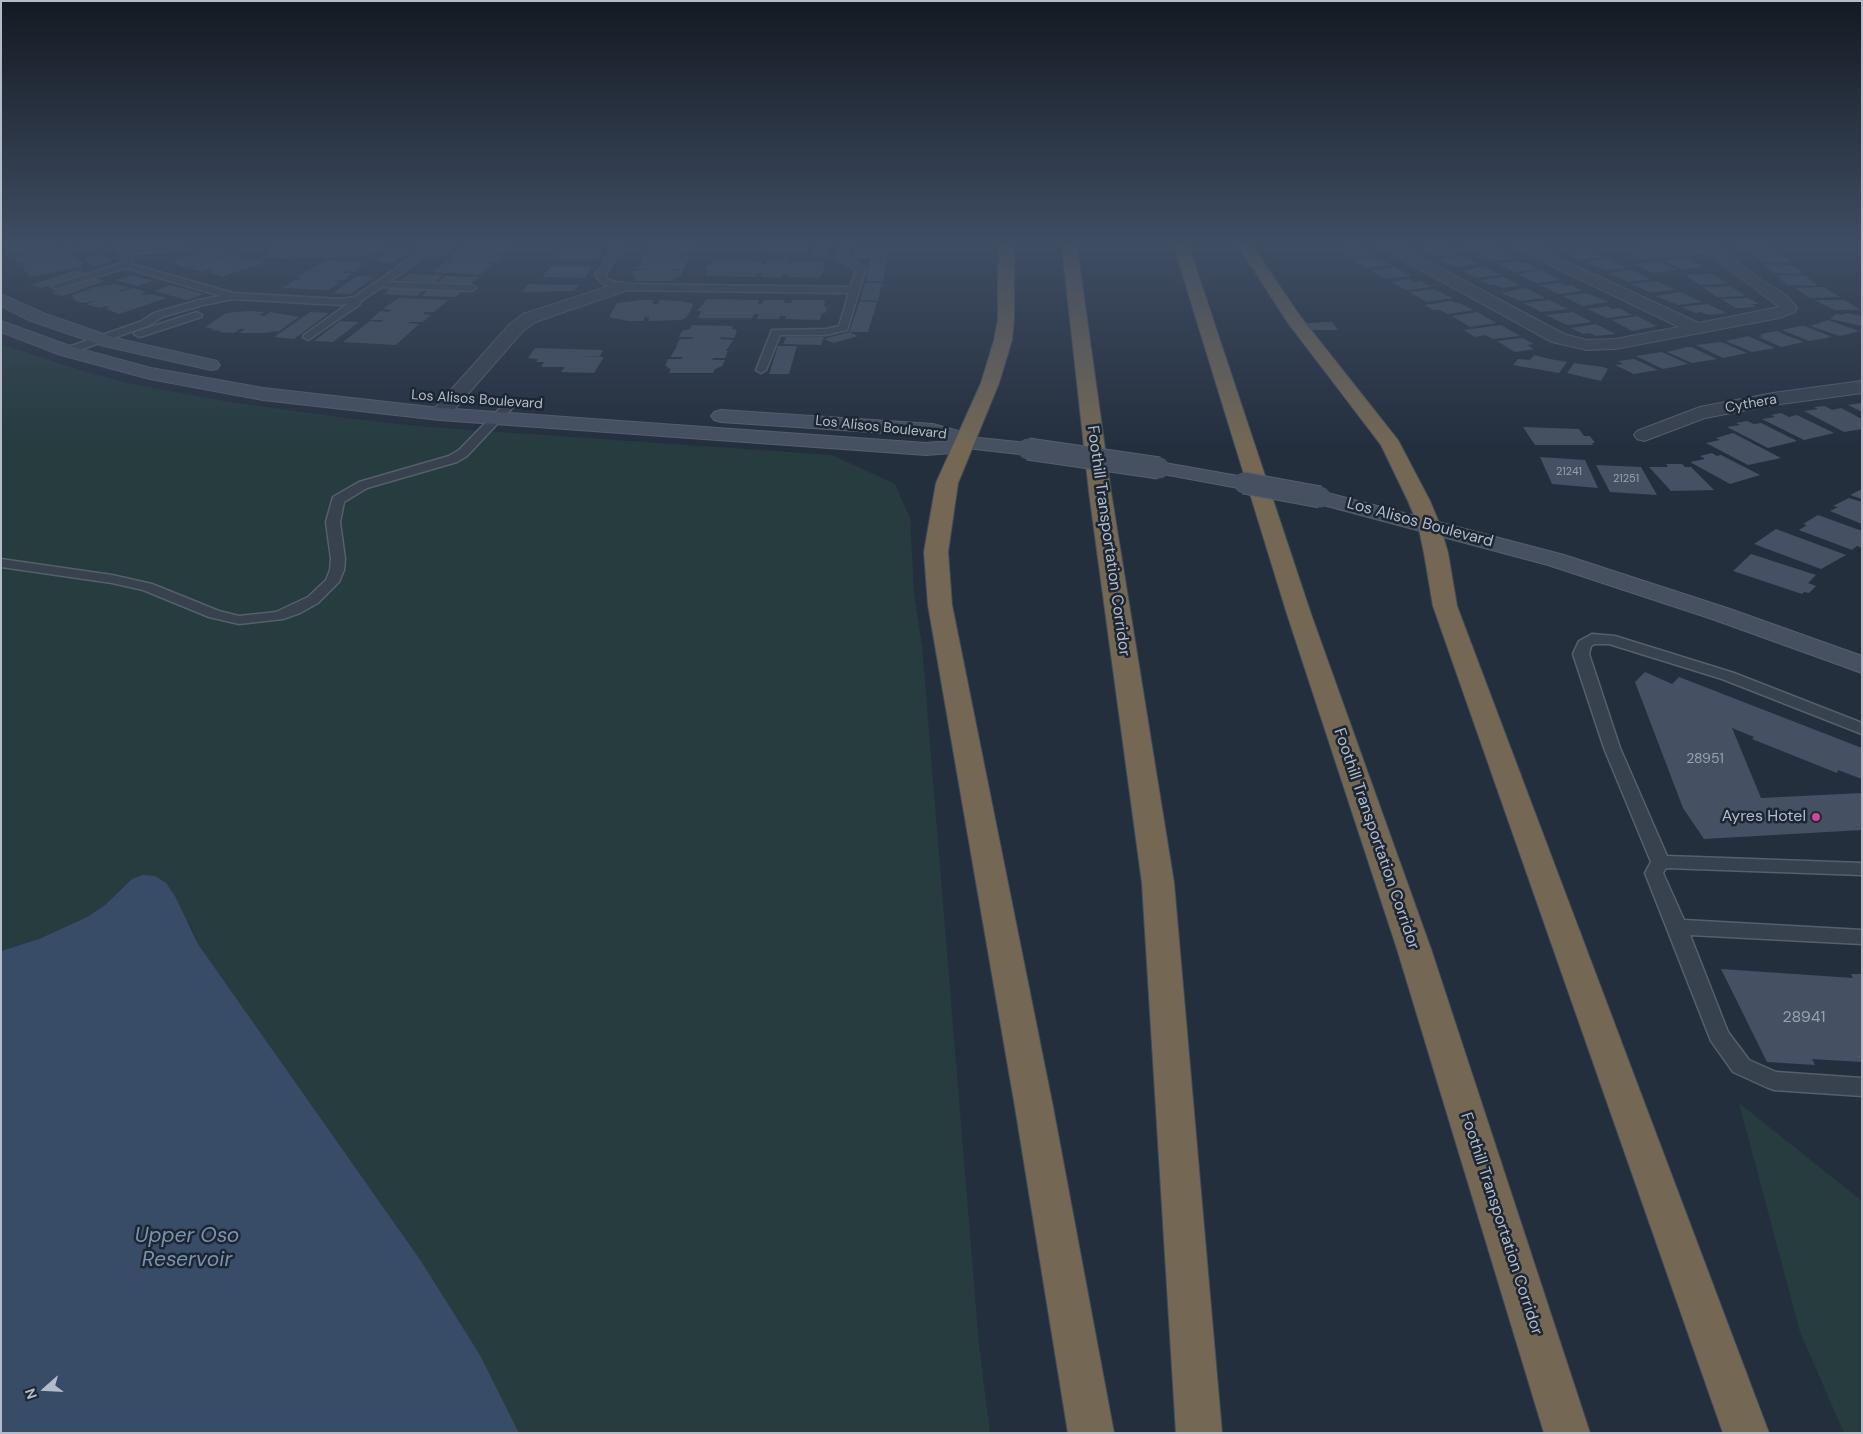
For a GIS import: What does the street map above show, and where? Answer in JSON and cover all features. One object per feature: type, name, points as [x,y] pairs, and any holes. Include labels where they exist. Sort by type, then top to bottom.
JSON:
[{"type":"highway","points":[[1006,314],[1003,340],[990,383],[947,483],[936,552],[940,605],[956,682],[1032,1097],[1091,1433]]},
{"type":"highway","name":"Foothill Transportation Corridor","points":[[1077,314],[1100,492],[1158,883],[1199,1433]]},
{"type":"highway","name":"Foothill Transportation Corridor","points":[[1203,314],[1296,604],[1414,949],[1567,1433]]},
{"type":"highway","points":[[1291,314],[1391,444],[1429,525],[1445,606],[1746,1433]]},
{"type":"main road","points":[[31,314],[106,341],[226,368]]},
{"type":"main road","name":"Los Alisos Boulevard","points":[[1,326],[21,335],[74,352],[150,373],[263,394],[419,411],[454,398],[933,430],[955,436],[963,442]]},
{"type":"main road","name":"Los Alisos Boulevard","points":[[286,379],[437,405],[498,418],[926,450],[952,447],[963,442],[1028,449],[1168,470],[1320,497],[1556,560],[1642,587],[1862,665]]},
{"type":"street","points":[[437,405],[490,334],[506,320],[521,314]]},
{"type":"street","points":[[454,398],[516,328],[529,318],[540,314]]},
{"type":"street","points":[[1514,314],[1558,338],[1587,345],[1615,344],[1779,314]]},
{"type":"street","points":[[1666,314],[1696,328]]},
{"type":"street","name":"Cythera","points":[[1644,435],[1700,413],[1773,399],[1862,387]]},
{"type":"lane","points":[[106,341],[163,314]]},
{"type":"lane","points":[[74,352],[199,314]]},
{"type":"lane","points":[[308,337],[341,314]]},
{"type":"lane","points":[[762,370],[776,332],[826,332],[843,328],[847,314]]},
{"type":"lane","points":[[1,563],[112,579],[147,587],[214,614],[239,620],[278,616],[295,610],[312,600],[332,582],[337,570],[338,559],[332,522],[338,500],[348,492],[363,485],[454,459],[463,453],[512,402]]},
{"type":"lane","points":[[1660,862],[1612,748],[1581,654],[1584,644],[1592,639],[1610,639],[1728,676],[1862,729]]},
{"type":"lane","points":[[1660,862],[1862,869]]},
{"type":"lane","points":[[1660,862],[1654,873],[1719,1035],[1741,1066],[1774,1081],[1862,1087]]},
{"type":"lane","points":[[1677,927],[1862,937]]},
{"type":"green space","points":[[1,344],[86,372],[132,384],[229,402],[428,427],[832,455],[895,484],[910,518],[914,593],[922,646],[979,1345],[990,1433],[519,1433],[480,1355],[421,1261],[198,944],[190,924],[132,879],[105,905],[87,917],[39,939],[1,951]]},
{"type":"green space","points":[[1739,1103],[1862,1201],[1862,1433],[1844,1433],[1800,1332]]},
{"type":"water","name":"Upper Oso Reservoir","points":[[143,875],[155,876],[166,883],[175,896],[198,944],[421,1261],[480,1355],[519,1433],[1,1433],[1,951],[39,939],[87,917],[105,905],[132,879]]},
{"type":"building","points":[[225,314],[261,314],[259,315],[264,316],[267,314],[281,314],[299,317],[279,331],[263,333],[239,333],[245,329],[240,329],[234,333],[219,332],[221,331],[205,327]]},
{"type":"building","points":[[307,314],[328,314],[294,339],[274,337]]},
{"type":"building","points":[[377,314],[431,315],[423,322],[409,322],[419,324],[396,345],[343,342],[370,321],[381,322],[383,320],[370,320]]},
{"type":"building","points":[[611,314],[688,314],[686,318],[681,320],[648,321],[650,317],[645,317],[643,321],[628,321],[609,317]]},
{"type":"building","points":[[700,314],[822,314],[820,320],[785,319],[786,316],[780,316],[779,319],[757,319],[759,314],[754,314],[752,318],[698,318]]},
{"type":"building","points":[[855,314],[873,314],[868,332],[849,332]]},
{"type":"building","points":[[1480,314],[1496,323],[1470,327],[1452,316]]},
{"type":"building","points":[[1577,314],[1592,322],[1567,325],[1546,315]]},
{"type":"building","points":[[1598,314],[1632,315],[1607,318]]},
{"type":"building","points":[[1836,314],[1862,316],[1862,326],[1830,319]]},
{"type":"building","points":[[1637,316],[1657,326],[1632,331],[1612,320]]},
{"type":"building","points":[[1828,320],[1859,331],[1840,336],[1810,326]]},
{"type":"building","points":[[340,321],[359,322],[333,342],[314,341]]},
{"type":"building","points":[[1332,322],[1338,330],[1312,330],[1306,323]]},
{"type":"building","points":[[1596,324],[1615,334],[1596,336],[1590,333],[1583,334],[1571,328]]},
{"type":"building","points":[[692,325],[733,326],[732,329],[737,331],[734,338],[721,337],[720,339],[733,340],[726,351],[728,351],[725,358],[713,358],[712,360],[725,360],[722,366],[715,369],[713,373],[669,373],[671,369],[665,366],[668,359],[682,359],[683,357],[670,357],[680,339],[692,339],[693,337],[679,337],[682,331],[690,329]]},
{"type":"building","points":[[1501,325],[1520,336],[1493,339],[1485,335],[1475,337],[1464,330]]},
{"type":"building","points":[[1805,326],[1832,337],[1809,341],[1782,330]]},
{"type":"building","points":[[1777,331],[1804,342],[1781,347],[1759,337],[1763,336],[1759,335],[1762,334]]},
{"type":"building","points":[[849,332],[858,336],[833,343],[824,339]]},
{"type":"building","points":[[1748,336],[1775,348],[1752,352],[1726,341]]},
{"type":"building","points":[[786,337],[824,337],[821,345],[783,344]]},
{"type":"building","points":[[1522,338],[1534,344],[1527,345],[1534,349],[1515,352],[1497,341]]},
{"type":"building","points":[[1721,342],[1747,353],[1723,358],[1696,345]]},
{"type":"building","points":[[778,346],[797,346],[789,374],[769,374]]},
{"type":"building","points":[[1687,347],[1717,359],[1692,363],[1667,352]]},
{"type":"building","points":[[535,348],[603,350],[600,356],[583,356],[604,357],[594,373],[561,372],[565,367],[541,367],[544,362],[536,362],[538,359],[528,358]]},
{"type":"building","points":[[1662,352],[1688,364],[1663,369],[1636,356]]},
{"type":"building","points":[[1534,355],[1567,362],[1559,373],[1513,365],[1518,359],[1530,360]]},
{"type":"building","points":[[1634,359],[1658,370],[1634,374],[1615,365],[1623,364],[1618,361]]},
{"type":"building","points":[[1574,363],[1608,369],[1601,381],[1567,373]]},
{"type":"building","points":[[1862,403],[1862,412],[1848,405]]},
{"type":"building","points":[[1825,406],[1832,410],[1841,408],[1862,419],[1862,429],[1844,432],[1804,411],[1818,409],[1814,407]]},
{"type":"building","points":[[1781,413],[1789,417],[1797,415],[1834,433],[1804,440],[1762,419],[1775,417],[1771,415]]},
{"type":"building","points":[[1747,421],[1754,424],[1761,423],[1797,441],[1768,448],[1727,427],[1740,425],[1736,423]]},
{"type":"building","points":[[1523,427],[1579,429],[1584,436],[1590,436],[1595,443],[1592,443],[1593,445],[1535,445]]},
{"type":"building","points":[[1733,433],[1781,458],[1748,465],[1706,443],[1720,440],[1716,438]]},
{"type":"building","points":[[1712,453],[1717,456],[1721,455],[1760,475],[1730,484],[1690,462],[1705,459],[1700,456]]},
{"type":"building","points":[[1540,457],[1585,460],[1598,488],[1552,484]]},
{"type":"building","points":[[1666,464],[1682,464],[1685,467],[1691,467],[1714,490],[1671,491],[1649,467],[1668,467]]},
{"type":"building","points":[[1596,465],[1641,467],[1657,495],[1610,492]]},
{"type":"building","points":[[1862,489],[1862,499],[1850,495]]},
{"type":"building","points":[[1849,498],[1862,502],[1862,524],[1830,511],[1838,507],[1833,506]]},
{"type":"building","points":[[1818,515],[1862,531],[1862,548],[1857,546],[1852,550],[1799,530],[1807,525],[1803,524]]},
{"type":"building","points":[[1776,529],[1846,555],[1821,569],[1754,544]]},
{"type":"building","points":[[1751,554],[1816,575],[1808,583],[1816,586],[1809,593],[1804,592],[1802,594],[1733,571]]},
{"type":"building","points":[[1645,672],[1672,684],[1679,677],[1862,748],[1862,779],[1838,770],[1837,773],[1752,739],[1754,737],[1732,728],[1761,798],[1862,793],[1862,830],[1704,839],[1683,808],[1635,682]]},
{"type":"building","points":[[1721,969],[1853,978],[1851,974],[1862,974],[1862,1062],[1812,1059],[1815,1065],[1767,1062]]},
{"type":"place","name":"Ayres Hotel","points":[[1816,817]]}]
